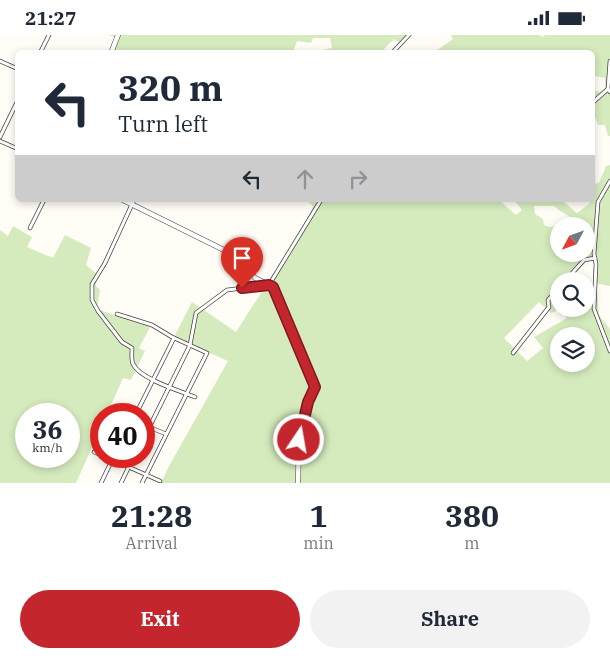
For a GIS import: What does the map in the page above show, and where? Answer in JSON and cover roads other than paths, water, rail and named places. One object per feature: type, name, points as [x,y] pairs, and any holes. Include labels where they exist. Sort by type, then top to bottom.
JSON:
[{"type":"street","points":[[42,50],[49,35]]},
{"type":"street","points":[[111,50],[118,35]]},
{"type":"street","points":[[395,50],[408,35]]},
{"type":"street","points":[[0,61],[15,68]]},
{"type":"street","points":[[595,101],[609,91],[610,61]]},
{"type":"street","points":[[0,137],[15,106]]},
{"type":"street","points":[[0,141],[15,148]]},
{"type":"street","points":[[595,241],[598,202],[610,181]]},
{"type":"street","points":[[30,229],[43,202]]},
{"type":"street","points":[[195,397],[153,380],[141,373],[133,363],[132,348],[122,342],[98,311],[92,300],[92,284],[105,263],[133,202],[234,255],[255,278],[273,287],[315,387],[308,402],[299,440],[298,483]]},
{"type":"street","points":[[269,285],[320,202]]},
{"type":"street","points":[[595,261],[594,309],[610,351]]},
{"type":"street","points":[[155,415],[190,345],[196,313],[227,290],[269,285]]},
{"type":"street","points":[[513,353],[549,307],[548,300],[550,298]]},
{"type":"street","points":[[117,314],[152,325],[206,353],[142,483]]},
{"type":"street","points":[[142,403],[174,338]]},
{"type":"street","points":[[155,430],[166,435]]},
{"type":"street","points":[[101,483],[108,468]]},
{"type":"street","points":[[121,483],[128,468]]},
{"type":"street","points":[[131,468],[160,481]]}]
